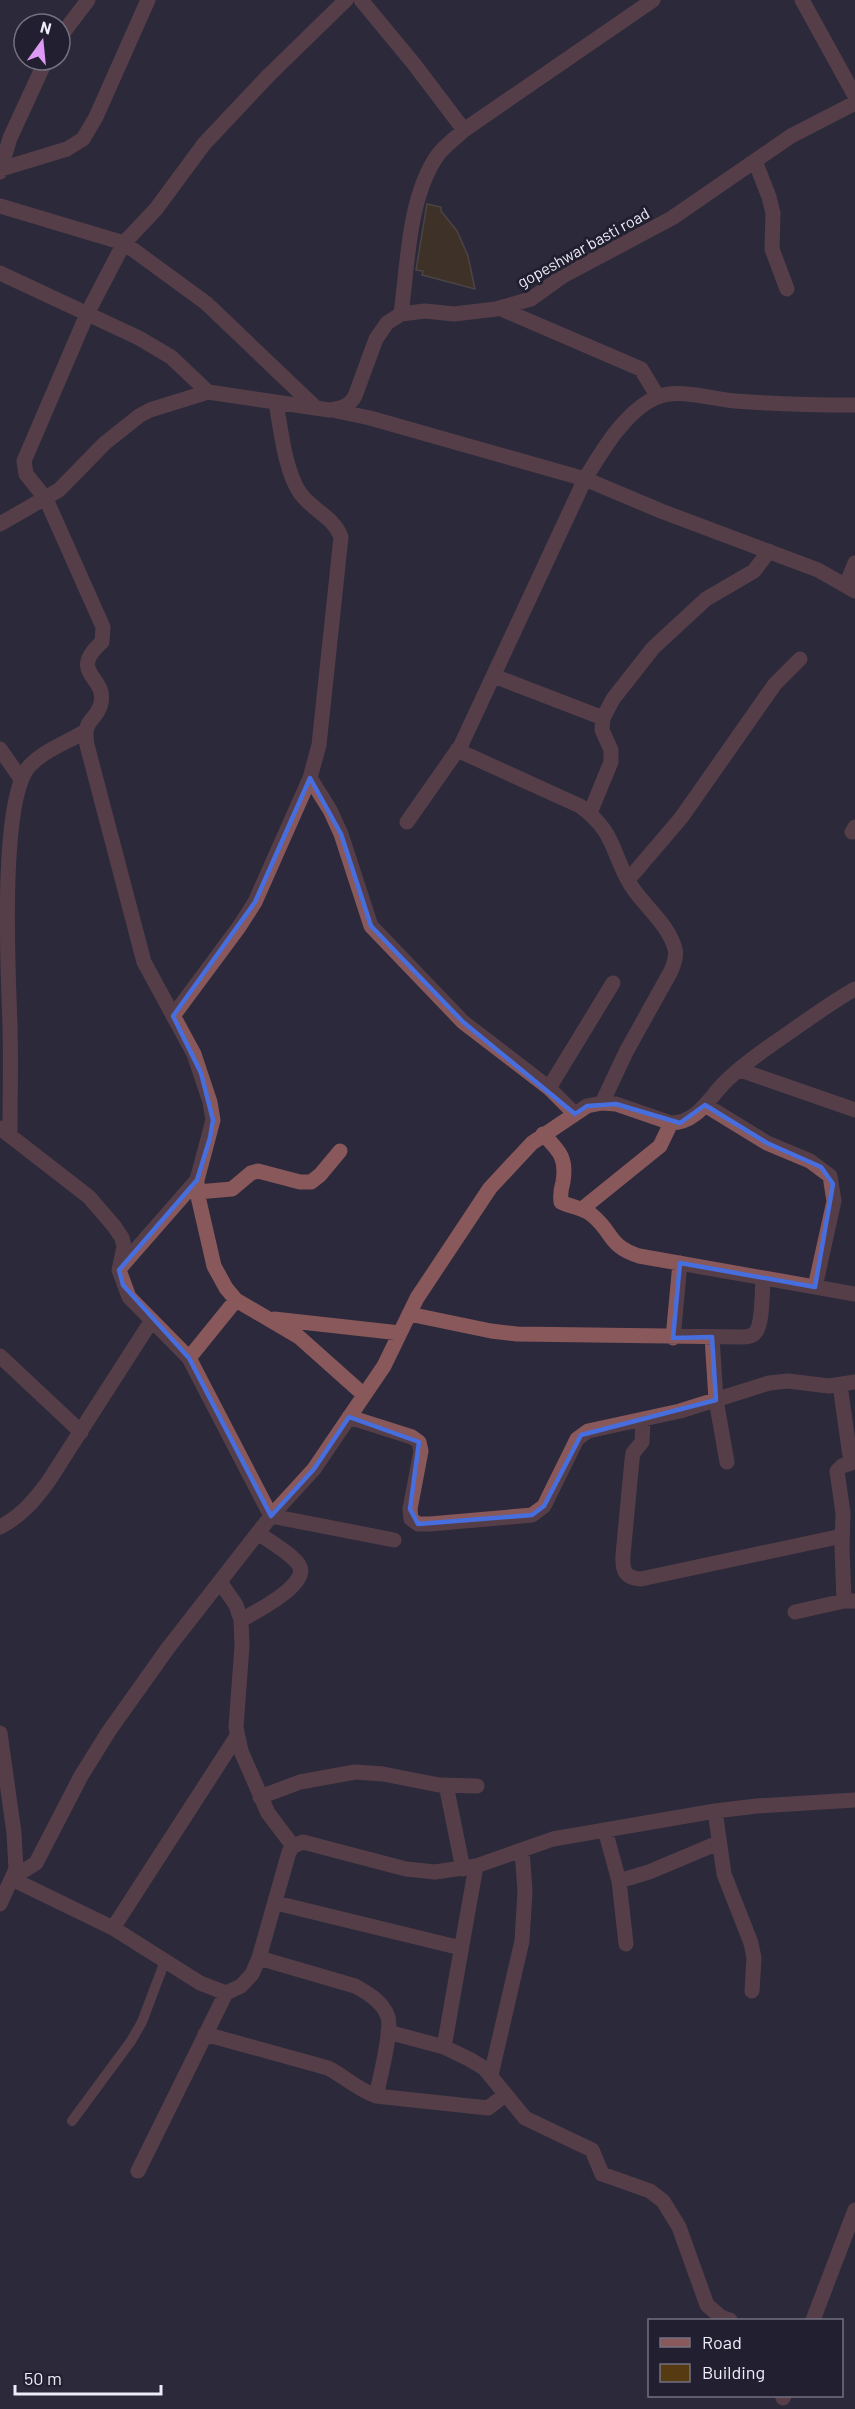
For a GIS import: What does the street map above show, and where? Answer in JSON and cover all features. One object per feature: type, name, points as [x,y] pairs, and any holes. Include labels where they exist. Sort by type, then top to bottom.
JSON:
[{"type":"street","points":[[72,22],[88,0]]},
{"type":"street","points":[[1,170],[67,149],[83,139],[96,117],[148,0]]},
{"type":"street","points":[[346,0],[268,75],[204,144],[156,209],[124,243],[88,312],[28,447],[24,461],[26,474],[46,499],[103,627],[102,642],[89,654],[87,663],[101,692],[101,705],[88,721],[84,732],[144,962],[194,1054],[213,1120],[197,1186],[214,1266],[226,1288],[236,1300],[299,1337],[364,1395]]},
{"type":"street","points":[[360,0],[465,130]]},
{"type":"street","points":[[802,0],[855,96]]},
{"type":"street","points":[[0,206],[124,243],[206,303],[322,408],[343,407],[351,403],[376,339],[387,323],[400,314],[416,199],[425,177],[439,154],[465,130],[645,2]]},
{"type":"street","points":[[1,170],[10,138],[40,72]]},
{"type":"street","name":"gopeshwar basti road","points":[[400,314],[425,311],[454,314],[499,308],[531,299],[563,276],[672,218],[791,136],[855,103]]},
{"type":"street","points":[[755,161],[769,197],[773,213],[772,249],[787,289]]},
{"type":"street","points":[[0,273],[88,312],[139,338],[171,357],[208,392]]},
{"type":"street","points":[[499,308],[641,369],[658,397]]},
{"type":"street","points":[[0,524],[59,490],[105,443],[139,416],[150,410],[208,392],[322,408],[370,418],[585,480],[661,511],[769,550],[818,570],[850,588],[855,563]]},
{"type":"street","points":[[406,822],[457,750],[585,480],[610,440],[643,406],[658,397],[674,394],[741,401],[855,405]]},
{"type":"street","points":[[173,1017],[255,902],[310,778],[319,745],[340,537],[334,524],[309,504],[295,483],[276,403]]},
{"type":"street","points":[[590,813],[611,762],[611,750],[602,730],[603,718],[613,699],[653,648],[706,599],[754,571],[769,550]]},
{"type":"street","points":[[628,880],[681,818],[775,684],[800,659]]},
{"type":"street","points":[[494,676],[603,718]]},
{"type":"street","points":[[84,732],[26,769],[11,808],[5,857],[10,1038],[5,1131],[103,1211],[122,1238],[124,1247],[119,1270],[129,1297],[189,1358],[271,1516]]},
{"type":"street","points":[[0,749],[21,778]]},
{"type":"street","points":[[457,750],[580,806],[590,813],[607,831],[628,880],[666,932],[675,949],[676,958],[671,971],[626,1052],[602,1103]]},
{"type":"street","points":[[310,778],[330,810],[341,834],[371,926],[463,1022],[549,1088],[575,1114]]},
{"type":"street","points":[[549,1088],[613,983]]},
{"type":"street","points":[[14,1874],[36,1863],[81,1776],[109,1731],[168,1648],[271,1516],[314,1469],[384,1366],[417,1298],[490,1188],[532,1143],[587,1106],[602,1103],[616,1104],[671,1123],[680,1123],[690,1119],[750,1059],[855,989]]},
{"type":"street","points":[[740,1070],[855,1110]]},
{"type":"street","points":[[705,1105],[767,1143],[810,1161],[830,1176],[834,1201],[816,1287]]},
{"type":"street","points":[[582,1209],[660,1146],[671,1123]]},
{"type":"street","points":[[543,1134],[562,1154],[564,1162],[561,1202],[582,1209],[595,1217],[616,1245],[626,1251],[680,1263],[855,1294]]},
{"type":"street","points":[[197,1186],[232,1189],[251,1173],[258,1171],[300,1182],[311,1182],[340,1151]]},
{"type":"street","points":[[119,1270],[197,1186]]},
{"type":"street","points":[[673,1338],[680,1263]]},
{"type":"street","points":[[409,1314],[517,1334],[673,1338],[741,1337],[757,1332],[760,1324],[763,1278]]},
{"type":"street","points":[[189,1358],[236,1300]]},
{"type":"street","points":[[265,1318],[400,1333]]},
{"type":"street","points":[[0,1527],[16,1518],[33,1502],[81,1432],[152,1320]]},
{"type":"street","points":[[712,1337],[716,1400],[727,1461]]},
{"type":"street","points":[[2,1362],[81,1432]]},
{"type":"street","points":[[349,1417],[412,1437],[419,1442],[421,1451],[410,1509],[411,1519],[418,1524],[430,1524],[532,1515],[544,1506],[577,1439],[588,1431],[716,1400],[769,1383],[788,1381],[830,1386],[848,1384],[853,1463],[837,1471],[850,1601],[795,1612]]},
{"type":"street","points":[[643,1419],[642,1442],[633,1453],[632,1460],[623,1562],[625,1574],[641,1579],[842,1536]]},
{"type":"street","points":[[271,1516],[394,1540]]},
{"type":"street","points":[[241,1620],[279,1598],[301,1573],[300,1566],[292,1558],[258,1533]]},
{"type":"street","points":[[220,1582],[236,1605],[241,1620],[242,1646],[236,1706],[237,1736],[268,1813],[293,1846]]},
{"type":"street","points":[[0,1733],[14,1833],[14,1874],[0,1904]]},
{"type":"street","points":[[113,1928],[237,1736]]},
{"type":"street","points":[[260,1797],[300,1782],[355,1772],[383,1774],[446,1785],[477,1786]]},
{"type":"street","points":[[444,2047],[461,1948],[469,1868],[446,1785]]},
{"type":"street","points":[[138,2171],[226,1993],[241,1986],[252,1974],[276,1903],[289,1852],[293,1846],[303,1842],[314,1844],[405,1869],[435,1872],[469,1868],[553,1839],[715,1811],[855,1800]]},
{"type":"street","points":[[715,1811],[724,1874],[751,1943],[754,1958],[752,1991]]},
{"type":"street","points":[[605,1830],[619,1881],[626,1944]]},
{"type":"street","points":[[619,1881],[649,1872],[718,1842]]},
{"type":"street","points":[[490,2075],[523,1932],[525,1891],[522,1850]]},
{"type":"street","points":[[14,1874],[113,1928],[200,1983],[226,1993]]},
{"type":"street","points":[[276,1903],[461,1948]]},
{"type":"street","points":[[259,1958],[355,1986],[368,1993],[382,2006],[388,2018],[388,2032],[376,2096]]},
{"type":"street","points":[[388,2032],[444,2047],[484,2068],[525,2118],[592,2150],[602,2174],[650,2191],[663,2201],[680,2227],[707,2305],[726,2319]]},
{"type":"street","points":[[205,2034],[328,2068],[340,2074],[359,2090],[376,2096],[488,2108],[506,2095]]},
{"type":"street","points":[[813,2319],[855,2214]]},
{"type":"lane","points":[[72,2121],[131,2041],[142,2022],[165,1961]]},
{"type":"highlighted area","points":[[310,778],[341,834],[371,926],[463,1022],[575,1114],[587,1106],[616,1104],[680,1123],[705,1105],[767,1143],[821,1167],[833,1184],[815,1287],[680,1263],[673,1338],[712,1337],[716,1400],[581,1435],[544,1506],[532,1515],[418,1524],[410,1509],[419,1442],[349,1417],[314,1469],[271,1516],[189,1358],[123,1285],[119,1270],[197,1180],[210,1138],[213,1120],[201,1073],[173,1016],[255,902]]},
{"type":"building","points":[[427,204],[441,207],[441,211],[457,231],[468,256],[475,289],[422,275],[423,271],[416,270]]}]
